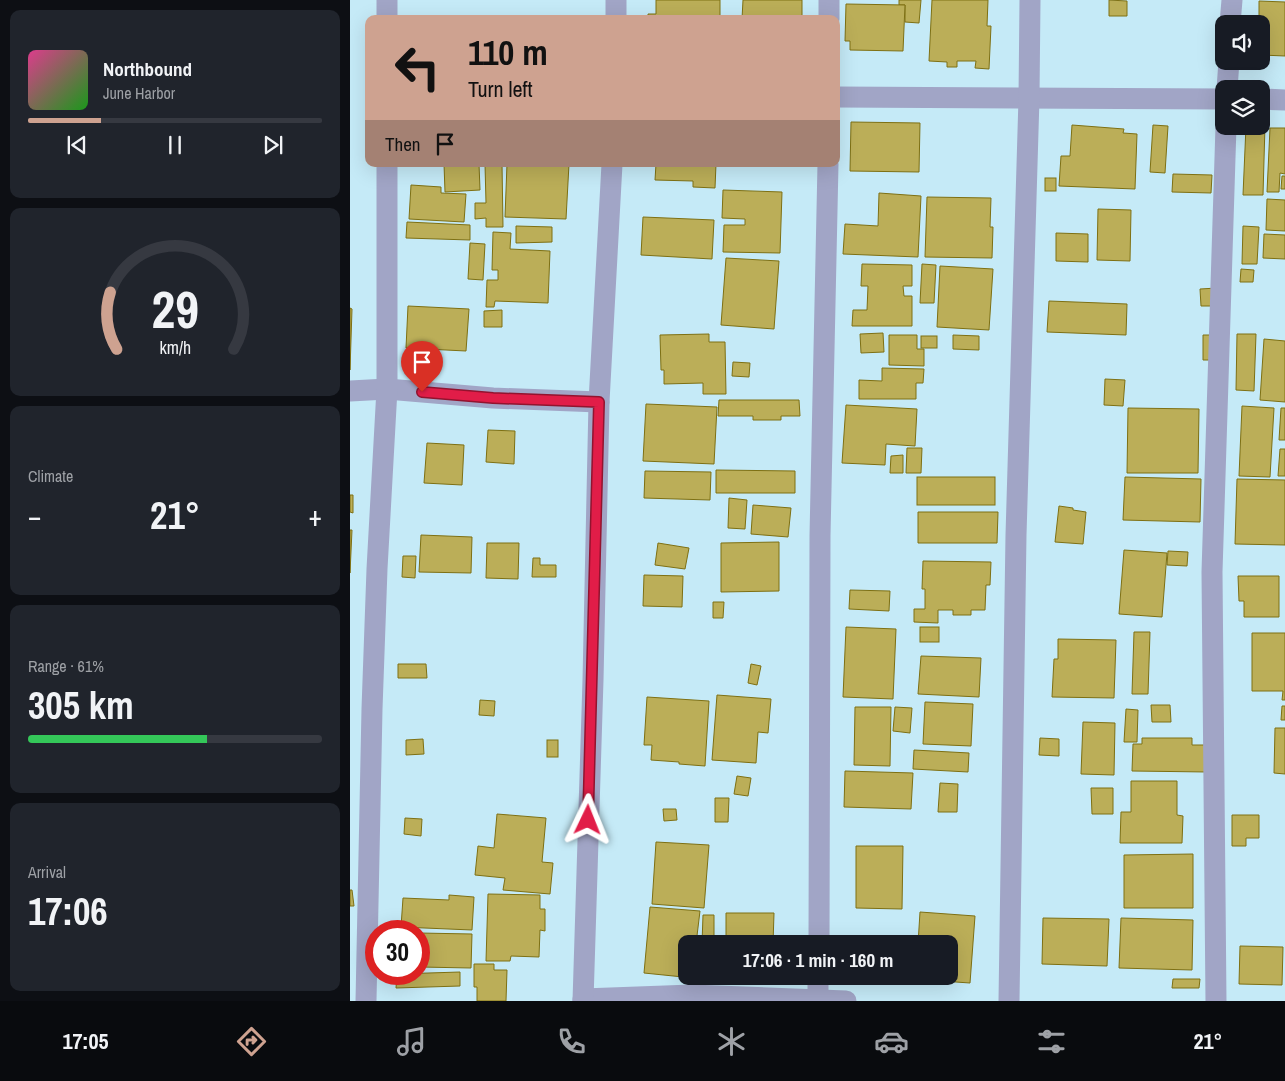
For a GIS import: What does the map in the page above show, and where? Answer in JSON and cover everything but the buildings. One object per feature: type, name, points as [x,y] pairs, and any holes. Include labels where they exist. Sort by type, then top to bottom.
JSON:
[{"type":"street","points":[[387,0],[387,15]]},
{"type":"street","points":[[616,0],[616,15]]},
{"type":"street","points":[[829,0],[829,15]]},
{"type":"street","points":[[1009,1001],[1016,535],[1029,98],[1030,0]]},
{"type":"street","points":[[1231,15],[1232,0]]},
{"type":"street","points":[[840,97],[1215,99]]},
{"type":"street","points":[[1270,100],[1285,100]]},
{"type":"street","points":[[1216,1001],[1212,572],[1226,135]]},
{"type":"street","points":[[366,1001],[376,569],[387,390],[387,167]]},
{"type":"street","points":[[612,167],[599,402],[583,1000],[692,995],[846,1001]]},
{"type":"street","points":[[818,935],[820,546],[828,167]]},
{"type":"street","points":[[350,391],[387,390],[493,398],[599,402]]},
{"type":"street","points":[[818,985],[818,1001]]},
{"type":"route","points":[[422,392],[493,398],[599,402],[588,820]]}]
